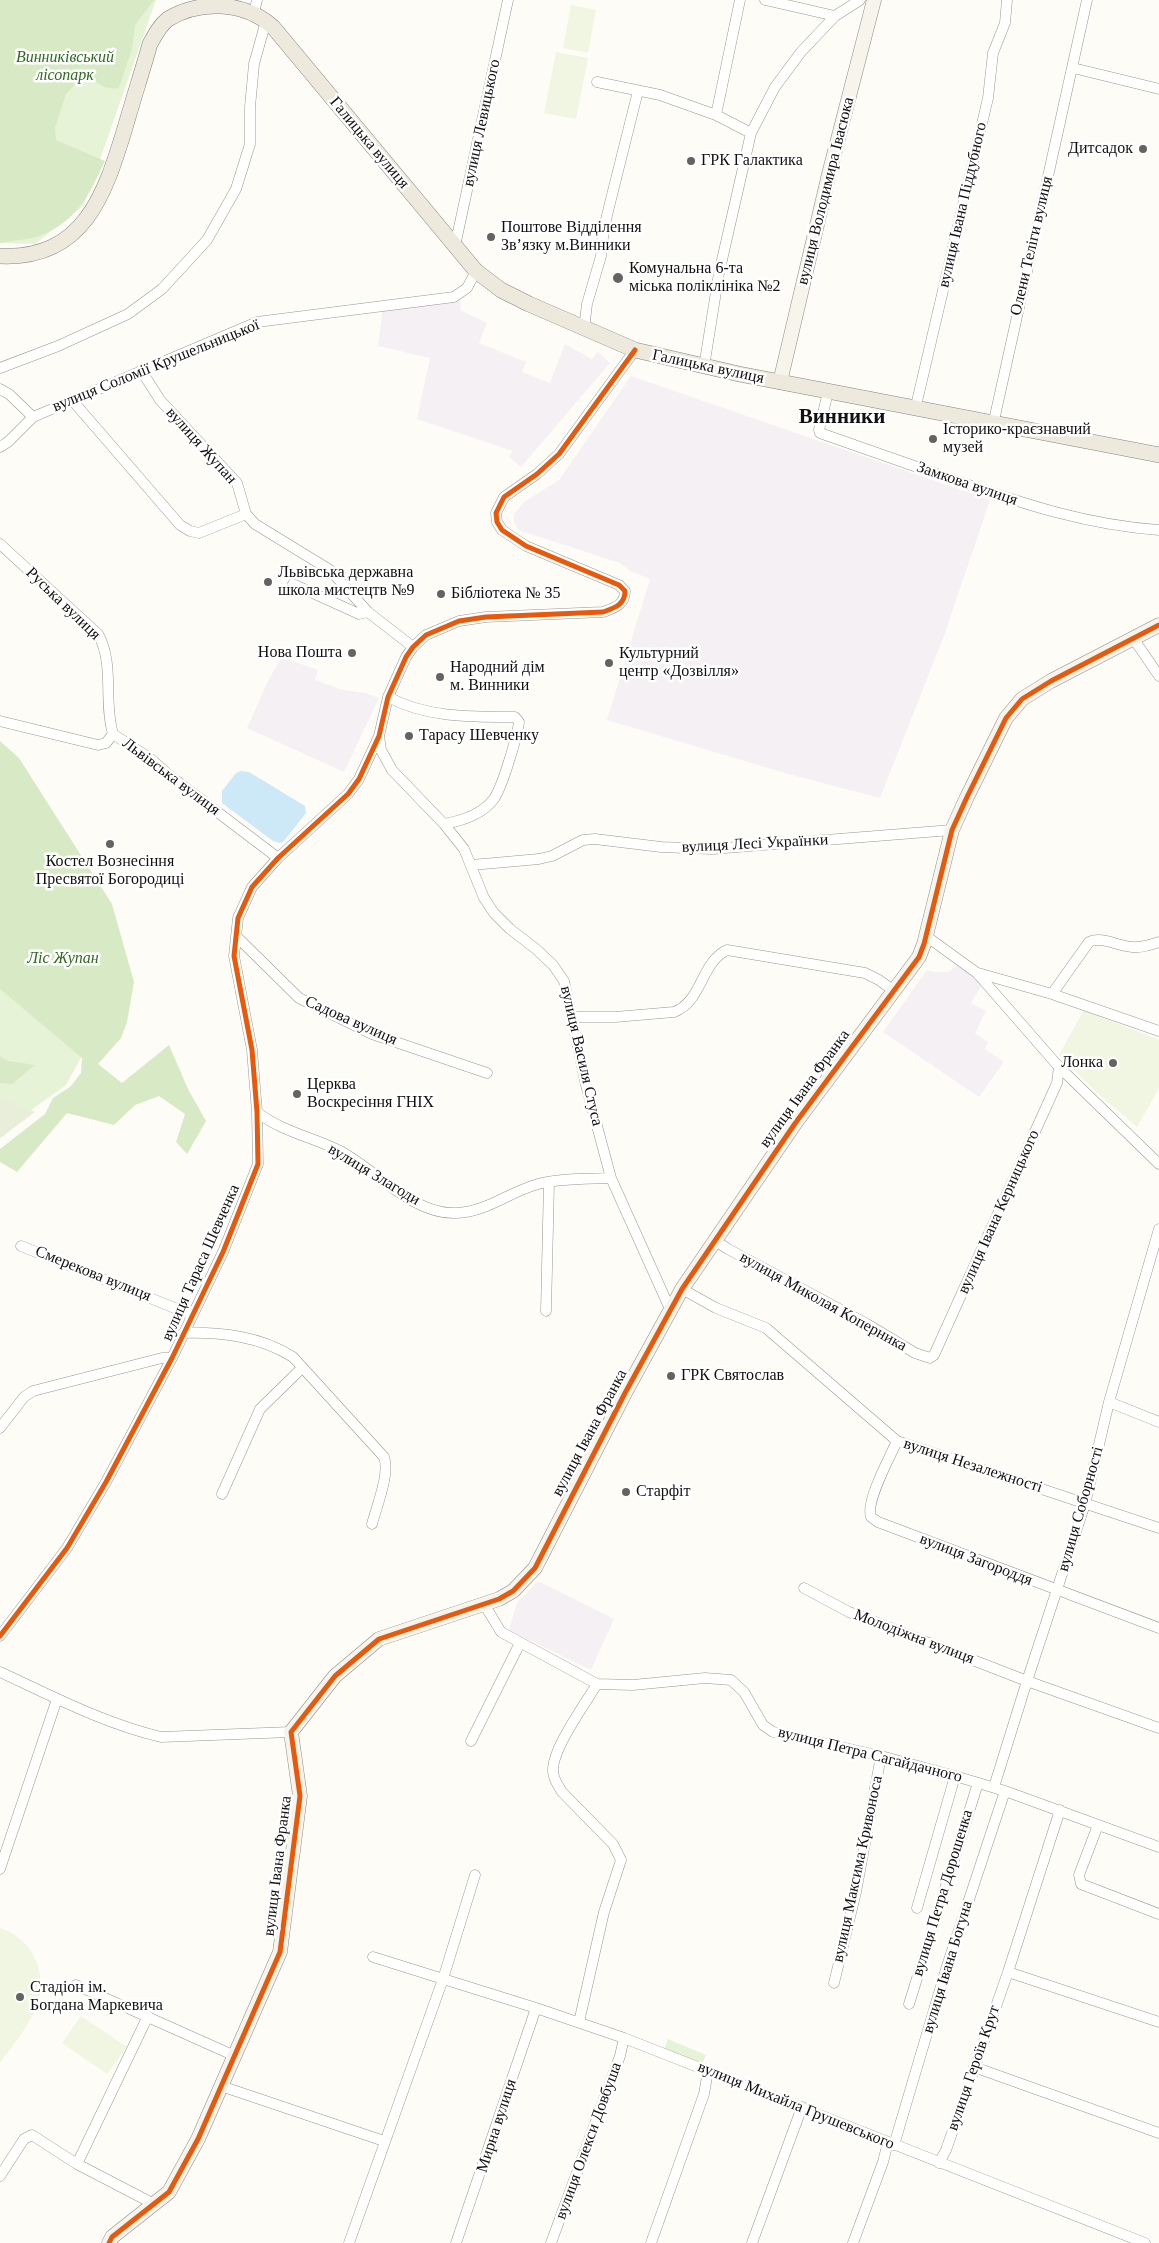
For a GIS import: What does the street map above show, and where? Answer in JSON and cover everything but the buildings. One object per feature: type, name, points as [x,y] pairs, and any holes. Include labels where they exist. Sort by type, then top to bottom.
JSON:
[{"type":"main road","name":"Галицька вулиця","points":[[0,256],[16,257],[41,251],[57,244],[86,221],[104,191],[113,168],[150,44],[166,20],[180,10],[208,2],[225,2],[259,11],[455,246],[476,270],[501,290],[584,329],[635,350],[704,367],[916,410],[1159,456]]},
{"type":"street","name":"вулиця Левицького","points":[[455,246],[508,0]]},
{"type":"street","points":[[716,115],[740,0]]},
{"type":"street","points":[[765,0],[835,16]]},
{"type":"street","points":[[704,367],[717,282],[751,133],[775,87],[801,52],[835,16],[860,0]]},
{"type":"street","name":"вулиця Володимира Івасюка","points":[[780,382],[874,0]]},
{"type":"street","name":"вулиця Івана Піддубного","points":[[916,410],[988,98],[993,53],[1004,23],[1008,0]]},
{"type":"street","name":"Олени Теліги вулиця","points":[[993,425],[1087,0]]},
{"type":"street","points":[[0,368],[49,350],[128,314],[162,289],[207,240],[236,189],[250,144],[250,108],[259,11]]},
{"type":"street","points":[[1073,68],[1159,89]]},
{"type":"street","points":[[597,82],[660,95],[716,115],[751,133]]},
{"type":"street","points":[[584,329],[587,304],[601,256],[604,228],[638,91]]},
{"type":"street","name":"вулиця Соломії Крушельницької","points":[[4,444],[33,417],[257,322],[454,297],[467,288],[476,270]]},
{"type":"street","name":"вулиця Тараса Шевченка","points":[[0,1636],[67,1548],[106,1482],[172,1358],[224,1252],[258,1164],[257,1112],[252,1050],[234,956],[238,918],[244,902],[252,888],[278,858],[348,794],[358,779],[379,736],[388,697],[399,672],[413,647],[426,635],[459,621],[486,617],[603,612],[616,608],[622,602],[625,591],[619,585],[526,546],[502,530],[496,522],[496,513],[504,496],[537,474],[558,454],[635,350]]},
{"type":"street","name":"вулиця Жупан","points":[[141,370],[160,400],[237,483],[246,514],[255,524],[330,570],[368,612],[413,647]]},
{"type":"street","name":"вулиця Соломії Крушельницької","points":[[0,389],[9,394],[33,417]]},
{"type":"street","name":"Замкова вулиця","points":[[828,392],[819,430],[820,433],[1003,497],[1054,512],[1096,524],[1159,530]]},
{"type":"street","points":[[72,400],[180,525],[190,531],[199,533],[246,514]]},
{"type":"street","points":[[0,453],[4,444]]},
{"type":"street","name":"Руська вулиця","points":[[0,544],[98,634],[105,646],[108,712],[113,734]]},
{"type":"street","points":[[293,584],[359,614],[368,612]]},
{"type":"street","name":"вулиця Івана Франка","points":[[109,2243],[112,2237],[169,2192],[198,2140],[280,1952],[300,1796],[291,1732],[335,1676],[379,1639],[499,1600],[513,1591],[535,1568],[670,1308],[714,1240],[853,1042],[894,991],[918,956],[926,936],[952,830],[1006,718],[1022,699],[1159,625]]},
{"type":"street","points":[[1133,638],[1159,676]]},
{"type":"street","points":[[388,697],[403,706],[426,712],[459,716],[515,717],[520,722],[493,800],[479,812],[444,824]]},
{"type":"street","name":"Львівська вулиця","points":[[0,721],[98,745],[106,743],[113,734],[151,760],[184,788],[278,858]]},
{"type":"street","name":"вулиця Василя Стуса","points":[[379,736],[382,750],[392,770],[460,843],[472,865],[484,898],[494,913],[553,965],[564,981],[586,1085],[610,1178],[670,1308]]},
{"type":"street","name":"вулиця Лесі Українки","points":[[472,865],[539,860],[552,856],[582,840],[595,839],[661,847],[712,849],[952,830]]},
{"type":"street","name":"Садова вулиця","points":[[236,936],[299,998],[372,1034],[487,1073]]},
{"type":"street","points":[[926,936],[977,973],[1059,1067],[1159,1164]]},
{"type":"street","points":[[1052,994],[1089,942],[1098,939],[1130,947],[1143,947],[1159,942]]},
{"type":"street","points":[[573,1017],[674,1012],[681,1009],[689,1003],[715,960],[727,950],[839,967],[865,973],[894,991]]},
{"type":"street","points":[[977,973],[1052,994],[1159,1031]]},
{"type":"street","name":"вулиця Івана Керницького","points":[[934,1356],[1057,1083],[1059,1067]]},
{"type":"street","name":"вулиця Злагоди","points":[[257,1112],[277,1125],[341,1151],[402,1193],[428,1208],[445,1213],[483,1209],[538,1184],[610,1178]]},
{"type":"street","points":[[546,1311],[549,1182]]},
{"type":"street","name":"вулиця Соборності","points":[[994,1787],[1085,1504],[1110,1402],[1159,1229]]},
{"type":"street","name":"вулиця Миколая Коперника","points":[[714,1240],[736,1254],[867,1324],[915,1353],[926,1358],[934,1356]]},
{"type":"street","name":"Смерекова вулиця","points":[[21,1246],[192,1314]]},
{"type":"street","name":"вулиця Незалежності","points":[[682,1289],[716,1308],[766,1328],[897,1441],[1159,1528]]},
{"type":"street","name":"вулиця Тараса Шевченка","points":[[183,1333],[211,1333],[262,1342],[281,1349],[293,1357],[384,1456],[387,1464],[387,1475],[382,1486],[372,1524]]},
{"type":"street","points":[[0,1428],[24,1397],[34,1391],[162,1358],[172,1358]]},
{"type":"street","points":[[222,1494],[260,1409],[302,1368]]},
{"type":"street","points":[[1110,1402],[1159,1422]]},
{"type":"street","name":"вулиця Загороддя","points":[[897,1441],[871,1501],[869,1512],[871,1517],[878,1522],[1159,1628]]},
{"type":"street","name":"Молодіжна вулиця","points":[[804,1588],[849,1612],[1027,1681],[1159,1728]]},
{"type":"street","points":[[484,1604],[501,1632],[597,1684],[559,1748],[553,1763],[553,1773],[559,1787],[579,1811],[612,1844],[621,1860],[604,1912],[579,2022]]},
{"type":"street","points":[[471,1741],[520,1643]]},
{"type":"street","points":[[0,1672],[57,1699],[141,1732],[161,1737],[291,1732]]},
{"type":"street","name":"вулиця Петра Сагайдачного","points":[[597,1684],[633,1685],[705,1678],[731,1680],[744,1692],[763,1725],[773,1732],[881,1756],[978,1782],[1159,1847]]},
{"type":"street","points":[[0,1870],[57,1699]]},
{"type":"street","name":"вулиця Максима Кривоноса","points":[[834,1983],[856,1892],[881,1756]]},
{"type":"street","points":[[917,1908],[955,1776]]},
{"type":"street","name":"вулиця Петра Дорошенка","points":[[909,2004],[978,1782]]},
{"type":"street","name":"вулиця Івана Богуна","points":[[853,2243],[891,2144],[1005,1791]]},
{"type":"street","name":"вулиця Героїв Крут","points":[[939,2163],[946,2150],[1008,1972],[1060,1810]]},
{"type":"street","points":[[1098,1825],[1079,1876],[1081,1884],[1159,1914]]},
{"type":"street","points":[[349,2243],[443,1980],[474,1875]]},
{"type":"street","name":"вулиця Михайла Грушевського","points":[[373,1957],[536,2008],[624,2038],[1145,2243]]},
{"type":"street","points":[[1008,1972],[1159,2022]]},
{"type":"street","points":[[76,1985],[235,2056]]},
{"type":"street","name":"Мирна вулиця","points":[[456,2243],[536,2008]]},
{"type":"street","points":[[77,2164],[148,2016]]},
{"type":"street","name":"вулиця Олекси Довбуша","points":[[551,2243],[611,2080],[624,2038]]},
{"type":"street","points":[[974,2067],[1159,2133]]},
{"type":"street","points":[[651,2243],[704,2094],[708,2071]]},
{"type":"street","points":[[221,2086],[384,2141]]},
{"type":"street","points":[[752,2243],[802,2107]]},
{"type":"street","points":[[0,2176],[24,2139],[32,2135],[77,2164],[154,2204]]},
{"type":"shaded area","points":[[455,300],[461,302],[460,310],[487,323],[479,343],[526,362],[522,372],[550,383],[565,344],[592,359],[598,352],[610,363],[521,467],[509,457],[513,451],[417,419],[430,358],[378,346],[383,307]]},
{"type":"shaded area","points":[[631,376],[990,500],[945,633],[880,798],[785,773],[607,720],[650,579],[630,571],[620,563],[518,530],[514,522],[514,514],[524,502],[559,480]]},
{"type":"shaded area","points":[[282,657],[318,670],[315,680],[343,690],[365,693],[379,698],[344,772],[247,728],[269,679]]},
{"type":"shaded area","points":[[958,964],[982,985],[971,1003],[986,1011],[975,1033],[988,1042],[985,1049],[1004,1062],[979,1097],[883,1032],[927,970],[949,972]]},
{"type":"shaded area","points":[[538,1581],[614,1619],[591,1670],[509,1630],[517,1603]]},
{"type":"green space","name":"Винниківський лісопарк","points":[[0,0],[156,0],[84,205],[35,244],[0,243]]},
{"type":"green space","name":"Винниківський лісопарк","points":[[0,0],[154,0],[135,25],[132,49],[119,88],[105,87],[85,74],[66,94],[55,128],[56,140],[105,161],[88,195],[65,222],[54,229],[37,237],[0,243]]},
{"type":"green space","points":[[571,5],[596,10],[588,53],[563,48]]},
{"type":"green space","points":[[556,52],[588,58],[576,119],[544,113]]},
{"type":"green space","name":"Ліс Жупан","points":[[0,741],[19,758],[112,904],[134,982],[127,1022],[121,1038],[98,1064],[122,1083],[169,1045],[188,1089],[206,1121],[187,1154],[176,1142],[185,1114],[159,1096],[135,1105],[114,1125],[67,1113],[17,1172],[0,1162],[0,1149],[45,1114],[53,1098],[70,1087],[81,1073],[82,1058],[0,989]]},
{"type":"green space","points":[[0,752],[113,999],[66,1085],[20,1118],[4,1136],[0,1137]]},
{"type":"green space","name":"Лонка","points":[[1084,1010],[1159,1040],[1159,1088],[1137,1127],[1096,1092],[1059,1055]]},
{"type":"green space","points":[[0,1056],[8,1061],[35,1065],[12,1084],[0,1083]]},
{"type":"green space","points":[[0,1097],[35,1112],[0,1138]]},
{"type":"green space","name":"Стадіон ім. Богдана Маркевича","points":[[0,1928],[15,1936],[28,1947],[40,1972],[41,1986],[39,2000],[34,2013],[0,2063]]},
{"type":"green space","points":[[81,2016],[127,2047],[107,2074],[62,2043]]},
{"type":"green space","points":[[668,2039],[706,2055],[701,2066],[663,2052]]},
{"type":"water","points":[[241,771],[249,772],[305,806],[306,813],[283,842],[273,841],[222,803],[222,791],[236,773]]},
{"type":"cycle path","points":[[0,1636],[67,1548],[106,1482],[172,1358],[223,1252],[258,1164],[257,1112],[252,1050],[234,956],[238,918],[252,887],[278,858],[348,794],[359,779],[379,736],[388,697],[406,657],[413,647],[426,635],[459,621],[486,617],[603,612],[621,603],[625,596],[625,591],[619,585],[526,546],[502,530],[497,522],[496,513],[504,497],[537,474],[559,454],[635,350]]},
{"type":"cycle path","points":[[109,2243],[112,2237],[169,2192],[198,2139],[280,1952],[300,1796],[291,1732],[335,1676],[379,1639],[499,1599],[513,1591],[535,1568],[625,1393],[682,1289],[796,1122],[919,957],[924,944],[952,830],[1006,718],[1022,699],[1051,681],[1159,625]]},
{"type":"place","name":"Дитсадок","points":[[1143,149]]},
{"type":"place","name":"ГРК Галактика","points":[[691,161]]},
{"type":"place","name":"Поштове Відділення Зв’язку м.Винники","points":[[491,237]]},
{"type":"place","name":"Комунальна 6-та міська поліклініка №2","points":[[618,278]]},
{"type":"place","name":"Історико-краєзнавчий музей","points":[[933,439]]},
{"type":"place","name":"Львівська державна школа мистецтв №9","points":[[268,582]]},
{"type":"place","name":"Бібліотека № 35","points":[[441,594]]},
{"type":"place","name":"Нова Пошта","points":[[352,653]]},
{"type":"place","name":"Культурний центр «Дозвілля»","points":[[609,663]]},
{"type":"place","name":"Народний дім м. Винники","points":[[440,677]]},
{"type":"place","name":"Тарасу Шевченку","points":[[409,736]]},
{"type":"place","name":"Костел Вознесіння Пресвятої Богородиці","points":[[110,844]]},
{"type":"place","name":"Лонка","points":[[1113,1063]]},
{"type":"place","name":"Церква Воскресіння ГНІХ","points":[[297,1094]]},
{"type":"place","name":"ГРК Святослав","points":[[671,1376]]},
{"type":"place","name":"Старфіт","points":[[626,1492]]},
{"type":"place","name":"Стадіон ім. Богдана Маркевича","points":[[20,1997]]},
{"type":"district","name":"Винники","points":[[842,418]]}]
